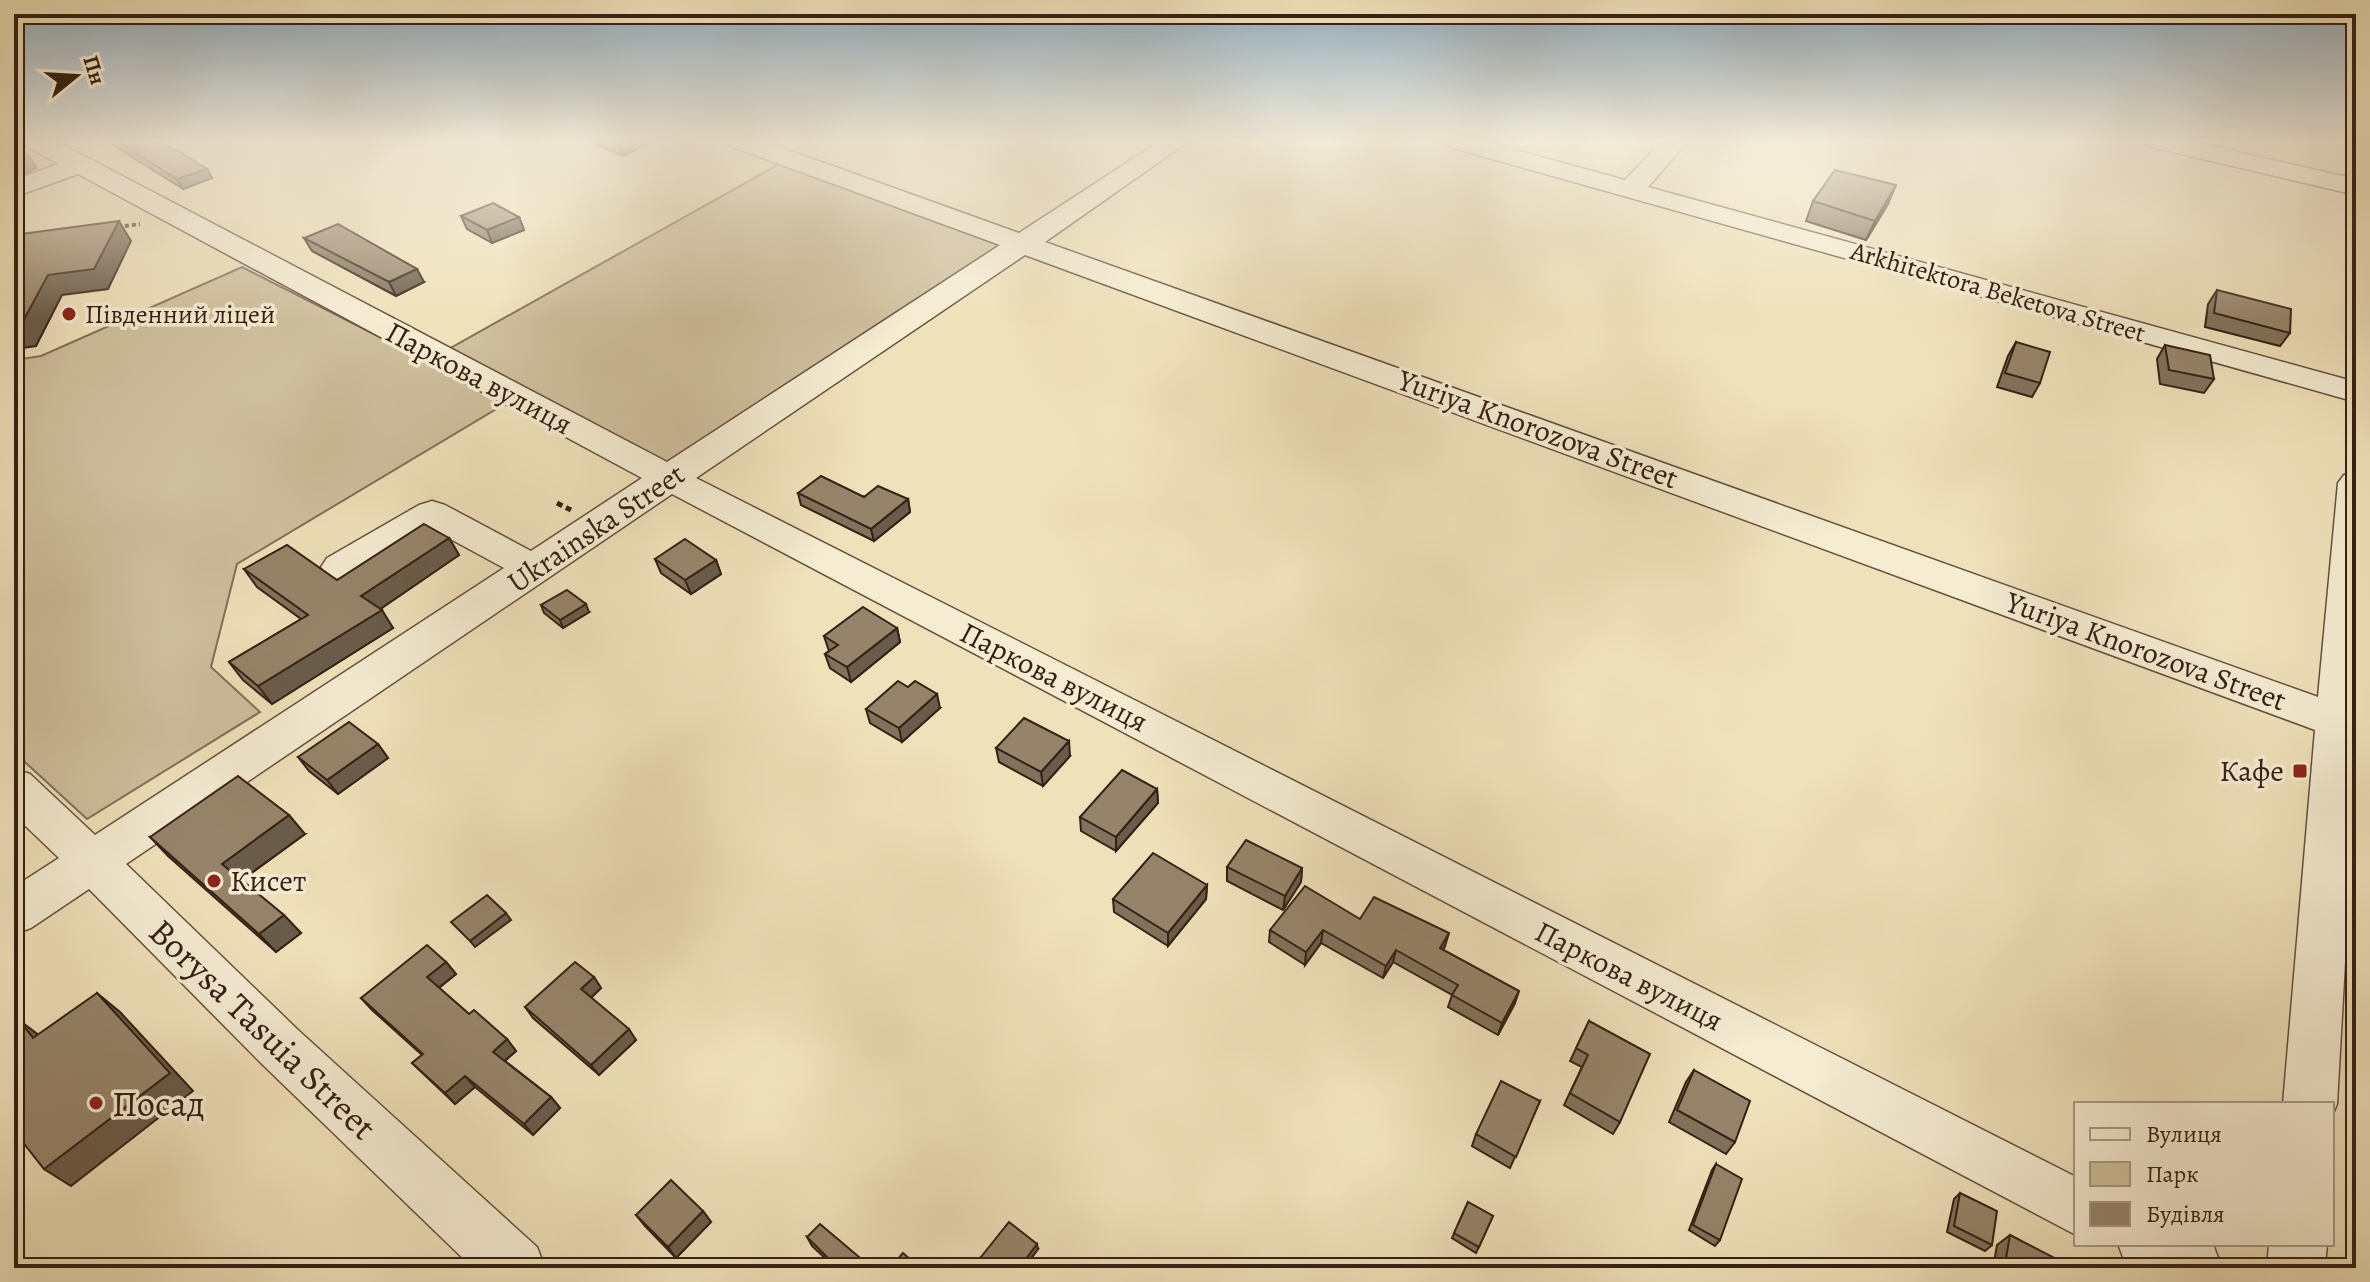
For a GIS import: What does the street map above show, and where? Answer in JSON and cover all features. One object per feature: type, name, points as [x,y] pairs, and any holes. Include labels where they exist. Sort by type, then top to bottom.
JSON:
[{"type":"street","name":"Паркова вулиця","points":[[152,201],[671,479],[2074,1206]]},
{"type":"street","name":"Yuriya Knorozova Street","points":[[908,201],[2335,720]]},
{"type":"street","name":"Ukrainska Street","points":[[14,913],[1086,201]]},
{"type":"street","name":"Arkhitektora Beketova Street","points":[[1670,201],[2356,392]]},
{"type":"street","points":[[2310,1102],[2336,779],[2335,720],[2356,483]]},
{"type":"street","points":[[340,567],[432,513],[535,569]]},
{"type":"street","name":"Borysa Tasuia Street","points":[[14,787],[282,1049],[516,1268]]},
{"type":"street","points":[[2151,1246],[2193,1268]]},
{"type":"street","points":[[2296,1268],[2298,1246]]},
{"type":"path","points":[[118,227],[148,223],[177,214]]},
{"type":"green space","points":[[713,201],[889,201],[1013,244],[672,468],[447,350]]},
{"type":"green space","points":[[242,267],[508,402],[237,564],[211,667],[260,712],[87,819],[14,752],[14,360],[41,356]]},
{"type":"building","points":[[1813,201],[1887,201],[1875,221]]},
{"type":"building","points":[[493,203],[519,217],[487,230],[461,216]]},
{"type":"building","points":[[119,221],[94,269],[48,275],[21,325],[14,326],[14,235]]},
{"type":"building","points":[[338,224],[417,269],[389,282],[304,238]]},
{"type":"building","points":[[2217,290],[2291,309],[2290,333],[2214,313]]},
{"type":"building","points":[[2016,342],[2050,352],[2040,383],[2005,373]]},
{"type":"building","points":[[2165,345],[2210,355],[2214,379],[2169,370]]},
{"type":"building","points":[[821,476],[864,497],[878,486],[908,499],[871,529],[798,493]]},
{"type":"building","points":[[424,524],[449,538],[361,596],[382,610],[258,686],[229,662],[308,615],[244,569],[287,545],[337,580]]},
{"type":"building","points":[[685,539],[716,560],[685,580],[655,559]]},
{"type":"building","points":[[567,590],[586,604],[560,620],[541,605]]},
{"type":"building","points":[[863,607],[897,628],[847,667],[825,654],[838,645],[824,636]]},
{"type":"building","points":[[898,681],[908,687],[915,681],[937,694],[899,728],[866,709]]},
{"type":"building","points":[[1024,718],[1069,741],[1041,772],[996,748]]},
{"type":"building","points":[[349,722],[378,744],[327,780],[298,757]]},
{"type":"building","points":[[1122,770],[1157,789],[1116,837],[1080,817]]},
{"type":"building","points":[[238,776],[289,815],[222,864],[284,915],[259,934],[150,837]]},
{"type":"building","points":[[1246,840],[1302,868],[1285,896],[1227,867]]},
{"type":"building","points":[[1153,853],[1207,885],[1168,933],[1113,899]]},
{"type":"building","points":[[1305,886],[1360,919],[1374,897],[1449,933],[1440,948],[1519,991],[1502,1023],[1452,995],[1458,985],[1396,950],[1386,966],[1323,930],[1306,952],[1270,930]]},
{"type":"building","points":[[487,895],[506,913],[470,941],[451,922]]},
{"type":"building","points":[[427,945],[446,962],[427,977],[469,1014],[474,1010],[507,1039],[493,1052],[551,1097],[524,1124],[465,1076],[445,1093],[412,1063],[423,1054],[361,998]]},
{"type":"building","points":[[575,962],[594,977],[581,989],[629,1029],[591,1065],[525,1007]]},
{"type":"building","name":"Посад","points":[[97,993],[170,1073],[44,1169],[14,1131],[14,1023],[19,1020],[33,1038]]},
{"type":"building","points":[[1589,1021],[1650,1054],[1620,1122],[1570,1093],[1588,1055],[1576,1048]]},
{"type":"building","points":[[1694,1070],[1750,1101],[1735,1142],[1677,1110]]},
{"type":"building","points":[[1501,1081],[1540,1101],[1516,1157],[1476,1134]]},
{"type":"building","points":[[1716,1164],[1742,1179],[1720,1240],[1693,1225]]},
{"type":"building","points":[[671,1180],[703,1211],[668,1247],[636,1215]]},
{"type":"building","points":[[1960,1193],[1997,1211],[1992,1245],[1954,1226]]},
{"type":"building","points":[[1468,1202],[1493,1216],[1479,1247],[1454,1233]]},
{"type":"building","points":[[1009,1222],[1037,1244],[1019,1268],[994,1268],[981,1257]]},
{"type":"building","points":[[820,1224],[872,1268],[821,1268],[829,1259],[807,1237]]},
{"type":"building","points":[[2010,1235],[2068,1265],[2067,1268],[2013,1268],[2005,1264]]},
{"type":"building","points":[[903,1253],[920,1268],[890,1268]]},
{"type":"place","name":"Південний ліцей","points":[[69,314]]},
{"type":"place","name":"Кафе","points":[[2300,771]]},
{"type":"place","name":"Кисет","points":[[214,881]]},
{"type":"place","name":"Посад","points":[[96,1103]]}]
